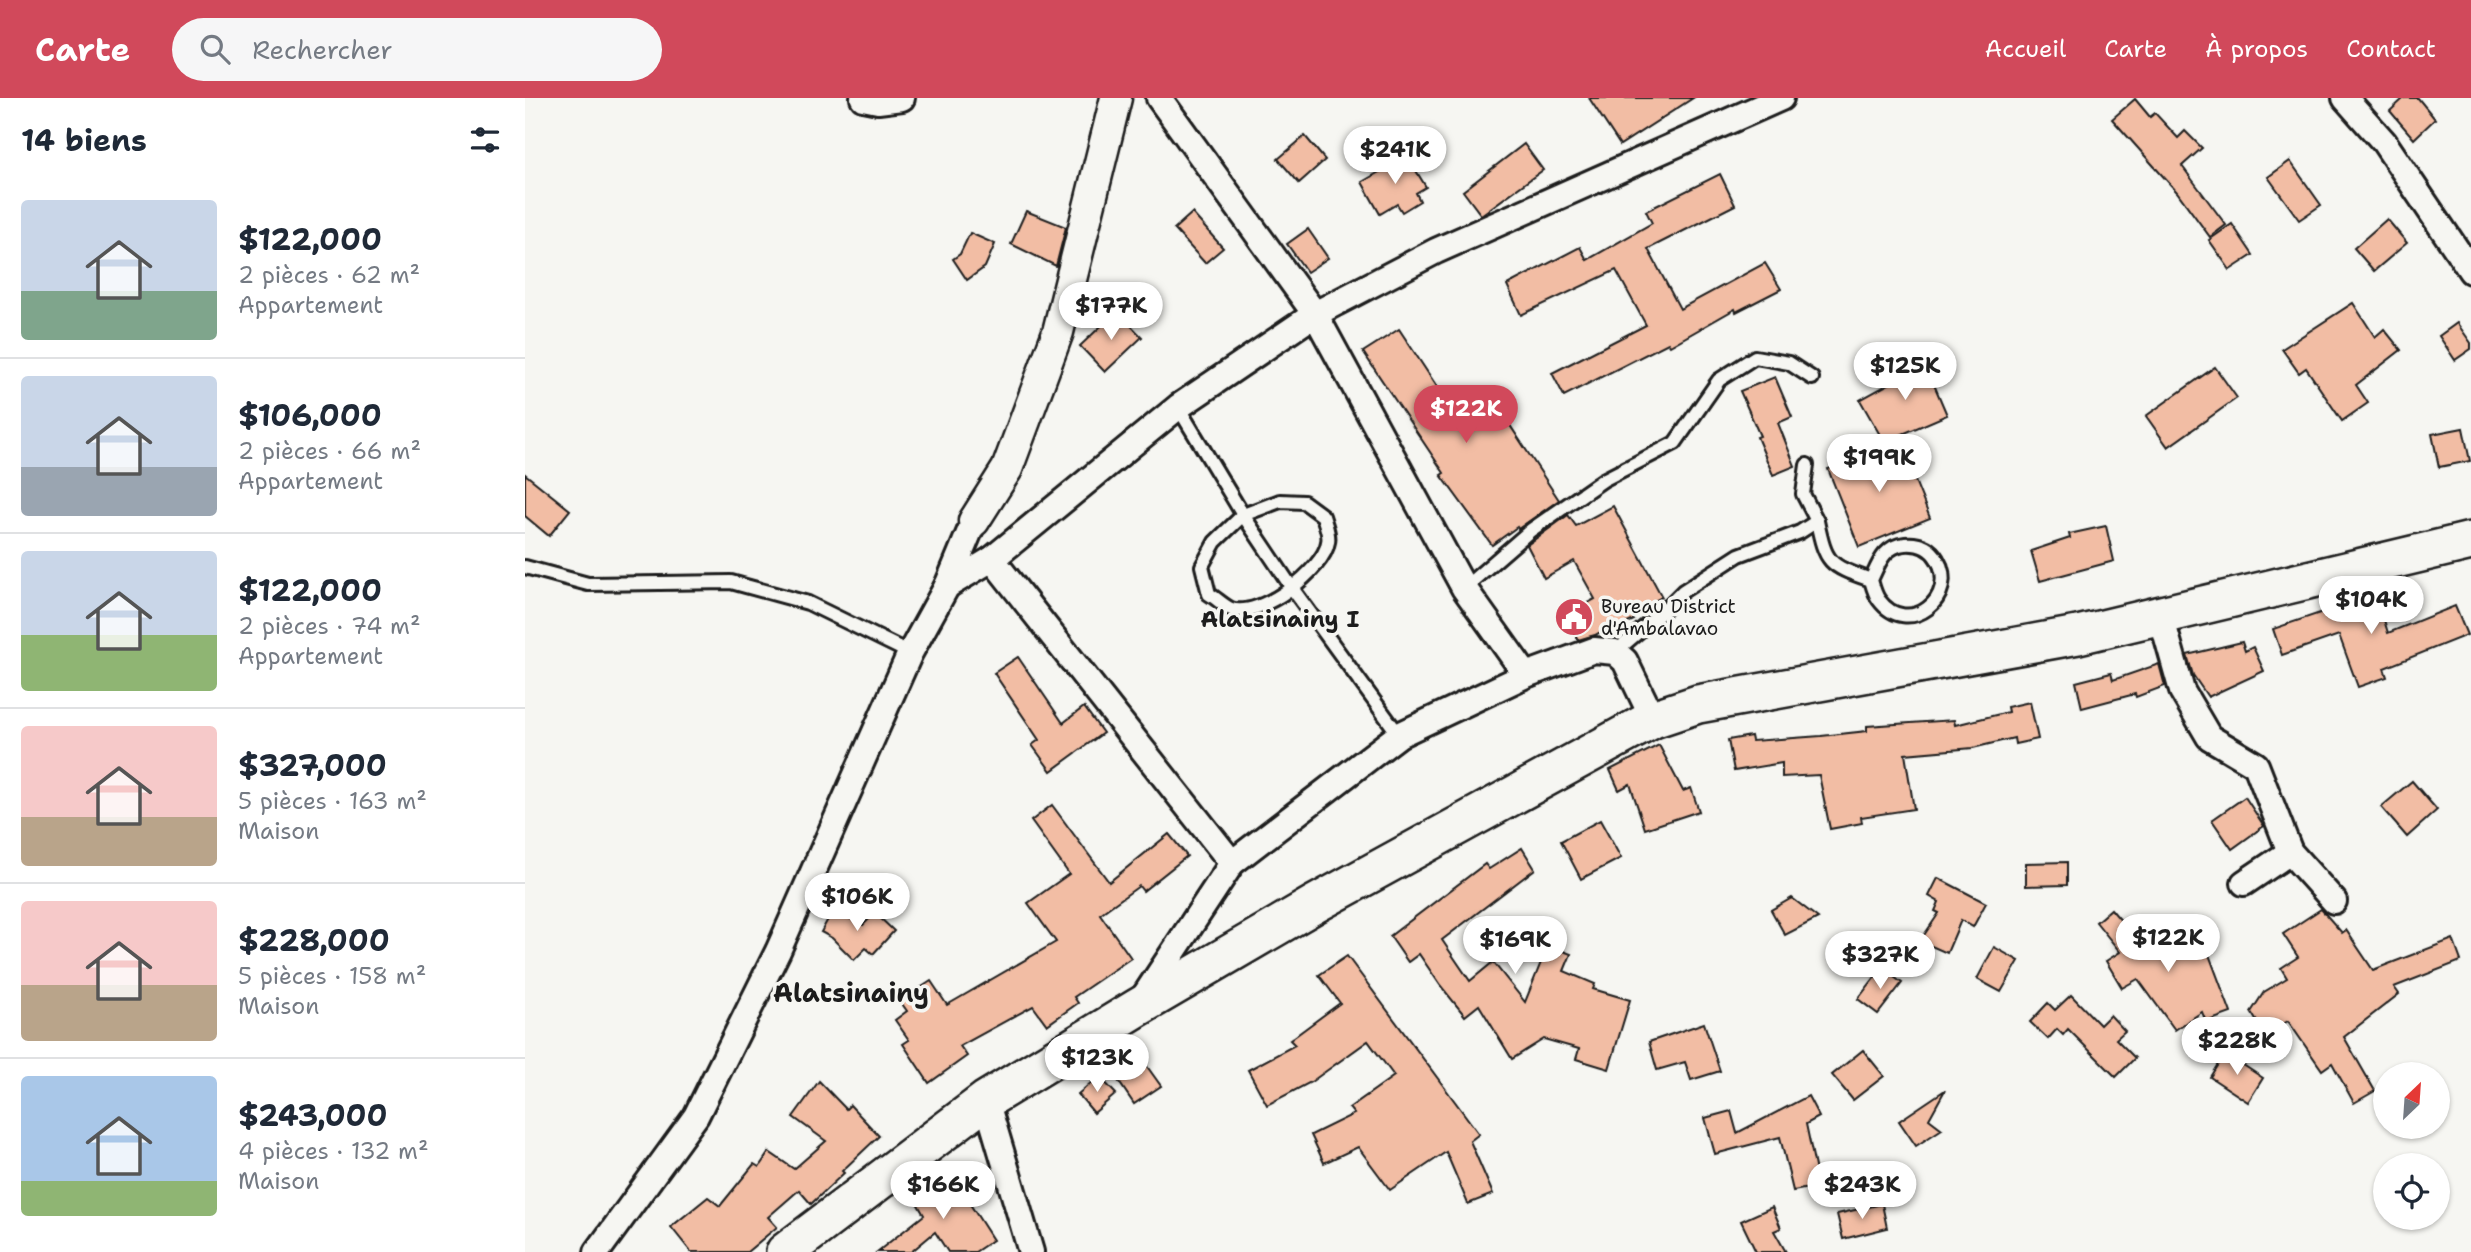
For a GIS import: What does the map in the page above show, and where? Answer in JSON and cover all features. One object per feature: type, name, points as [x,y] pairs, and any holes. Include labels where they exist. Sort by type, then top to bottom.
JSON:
[{"type":"main road","points":[[785,1252],[986,1100],[1315,904],[1653,719],[1698,704],[2078,635],[2471,541]]},
{"type":"street","points":[[863,98],[879,101],[902,98]]},
{"type":"street","points":[[597,1252],[696,1116],[778,951],[910,653],[947,586],[974,521],[1007,469],[1058,332],[1116,98]]},
{"type":"street","points":[[1159,98],[1315,314],[1464,588],[1526,675]]},
{"type":"street","points":[[947,586],[992,559],[1178,407],[1315,314],[1436,251],[1747,104],[1781,98]]},
{"type":"street","points":[[2345,98],[2384,142],[2471,271]]},
{"type":"street","points":[[992,559],[1232,863]]},
{"type":"street","points":[[2161,616],[2182,691],[2209,737],[2256,765],[2290,852],[2334,901]]},
{"type":"street","points":[[1137,1008],[1232,863],[1399,735],[1526,675],[1594,650],[1615,652],[1625,661],[1653,719]]},
{"type":"street","points":[[2244,883],[2290,852]]},
{"type":"street","points":[[986,1100],[1031,1252]]},
{"type":"lane","points":[[1464,588],[1531,530],[1603,480],[1675,443],[1719,380],[1755,357],[1789,363],[1812,378]]},
{"type":"lane","points":[[1178,407],[1243,515],[1292,589],[1399,735]]},
{"type":"lane","points":[[1807,465],[1803,494],[1817,521],[1822,547],[1833,565],[1871,580],[1878,599],[1892,613],[1912,617],[1931,607],[1942,590],[1943,568],[1933,552],[1916,543],[1894,545],[1880,559],[1871,580]]},
{"type":"lane","points":[[1280,501],[1304,502],[1323,516],[1329,541],[1319,562],[1292,589],[1257,608],[1233,610],[1209,594],[1202,566],[1215,542],[1243,515],[1280,501]]},
{"type":"lane","points":[[1615,652],[1683,591],[1739,555],[1800,531],[1817,521]]},
{"type":"lane","points":[[525,567],[587,584],[731,583],[808,603],[910,653]]},
{"type":"building","points":[[1589,98],[1693,98],[1620,145]]},
{"type":"building","points":[[2404,98],[2418,98],[2435,119],[2414,139],[2390,111]]},
{"type":"building","points":[[2135,99],[2150,117],[2155,113],[2178,138],[2185,131],[2202,148],[2182,166],[2226,225],[2210,237],[2177,192],[2112,119]]},
{"type":"building","points":[[1305,136],[1325,160],[1299,183],[1278,159]]},
{"type":"building","points":[[1524,144],[1543,170],[1481,215],[1463,191]]},
{"type":"building","points":[[1407,156],[1426,187],[1416,193],[1420,201],[1402,212],[1397,204],[1380,214],[1362,182]]},
{"type":"building","points":[[2290,161],[2321,205],[2299,220],[2268,177]]},
{"type":"building","points":[[1720,174],[1735,205],[1648,249],[1680,309],[1765,263],[1781,289],[1736,312],[1735,309],[1670,346],[1668,343],[1564,396],[1552,373],[1646,325],[1616,270],[1521,315],[1507,285],[1580,247],[1587,260],[1652,223],[1646,211]]},
{"type":"building","points":[[1026,211],[1066,227],[1056,266],[1011,244]]},
{"type":"building","points":[[1192,213],[1223,248],[1205,263],[1174,229]]},
{"type":"building","points":[[2387,219],[2407,243],[2374,271],[2354,248]]},
{"type":"building","points":[[2232,224],[2253,255],[2230,270],[2209,240]]},
{"type":"building","points":[[1308,229],[1328,258],[1307,272],[1287,244]]},
{"type":"building","points":[[970,233],[995,244],[985,267],[967,280],[953,259],[960,254]]},
{"type":"building","points":[[2353,303],[2375,337],[2384,329],[2401,350],[2356,385],[2368,403],[2342,421],[2306,368],[2299,373],[2282,349]]},
{"type":"building","points":[[1117,311],[1142,337],[1105,372],[1080,346]]},
{"type":"building","points":[[2457,323],[2471,343],[2471,349],[2455,360],[2439,336]]},
{"type":"building","points":[[1399,329],[1461,423],[1494,401],[1559,500],[1492,545],[1441,475],[1444,473],[1363,352]]},
{"type":"building","points":[[1921,354],[1947,415],[1884,442],[1860,400],[1905,375],[1899,363]]},
{"type":"building","points":[[2215,367],[2237,398],[2168,447],[2146,416]]},
{"type":"building","points":[[1775,377],[1792,417],[1778,423],[1795,466],[1773,475],[1757,437],[1760,436],[1740,391]]},
{"type":"building","points":[[2463,428],[2470,461],[2439,467],[2432,434]]},
{"type":"building","points":[[1899,441],[1930,518],[1859,547],[1828,469]]},
{"type":"building","points":[[525,474],[570,510],[549,536],[525,516]]},
{"type":"building","points":[[1613,506],[1662,597],[1631,614],[1634,620],[1615,629],[1613,625],[1595,635],[1578,640],[1565,615],[1595,599],[1574,561],[1544,578],[1527,545],[1568,515],[1576,526]]},
{"type":"building","points":[[2106,526],[2114,561],[2040,581],[2031,551],[2070,538],[2069,534]]},
{"type":"building","points":[[2376,594],[2388,633],[2455,606],[2467,635],[2384,668],[2387,677],[2358,687],[2339,635],[2282,655],[2273,629]]},
{"type":"building","points":[[2242,642],[2245,651],[2253,647],[2264,671],[2208,697],[2193,675],[2187,655]]},
{"type":"building","points":[[1018,657],[1063,723],[1084,707],[1103,733],[1051,771],[1032,745],[1039,740],[994,673]]},
{"type":"building","points":[[2159,664],[2165,686],[2136,697],[2135,694],[2082,708],[2076,682],[2111,673],[2113,680]]},
{"type":"building","points":[[2030,702],[2038,739],[2015,744],[2014,738],[1973,748],[1905,754],[1914,809],[1861,817],[1862,823],[1830,829],[1819,775],[1782,777],[1782,763],[1734,771],[1728,740],[1751,736],[1752,741],[1821,736],[1867,731],[1867,726],[1954,720],[1955,725],[2008,712],[2007,707]]},
{"type":"building","points":[[1659,745],[1683,791],[1691,788],[1699,811],[1645,829],[1630,784],[1619,790],[1610,770]]},
{"type":"building","points":[[2412,781],[2437,810],[2407,837],[2381,807]]},
{"type":"building","points":[[2245,797],[2264,826],[2232,849],[2212,820]]},
{"type":"building","points":[[1052,805],[1109,882],[1169,834],[1187,856],[1143,891],[1139,886],[1100,914],[1131,958],[1074,997],[1078,1003],[1047,1025],[1033,1006],[960,1046],[967,1056],[929,1083],[903,1044],[909,1040],[895,1020],[907,1011],[900,1001],[931,981],[947,1005],[1056,942],[1028,903],[1069,874],[1031,821]]},
{"type":"building","points":[[1600,820],[1621,858],[1581,879],[1561,841]]},
{"type":"building","points":[[1522,848],[1535,869],[1442,940],[1470,981],[1493,962],[1525,1002],[1548,945],[1571,954],[1564,971],[1595,984],[1593,989],[1630,1000],[1609,1069],[1576,1059],[1579,1049],[1544,1039],[1512,1059],[1479,1005],[1465,1016],[1419,954],[1408,962],[1390,936],[1485,864],[1489,869]]},
{"type":"building","points":[[2067,862],[2067,885],[2026,886],[2026,863]]},
{"type":"building","points":[[1938,878],[1986,903],[1973,927],[1961,920],[1947,953],[1920,941],[1939,913],[1935,911],[1939,902],[1929,896]]},
{"type":"building","points":[[1792,898],[1818,918],[1785,935],[1771,910]]},
{"type":"building","points":[[2111,909],[2147,951],[2154,947],[2157,952],[2202,936],[2231,1013],[2206,1022],[2202,1012],[2175,1030],[2138,979],[2122,988],[2106,961],[2120,952],[2096,922]]},
{"type":"building","points":[[2321,909],[2342,933],[2346,930],[2373,970],[2453,939],[2461,961],[2394,987],[2399,994],[2344,1037],[2373,1088],[2373,1092],[2354,1103],[2332,1063],[2322,1070],[2288,1021],[2265,1035],[2251,1012],[2264,992],[2287,978],[2281,968],[2298,957],[2283,934]]},
{"type":"building","points":[[833,910],[863,925],[875,913],[894,931],[873,954],[866,948],[854,960],[832,938],[821,932]]},
{"type":"building","points":[[1994,947],[2019,961],[2001,992],[1977,979]]},
{"type":"building","points":[[1347,956],[1479,1134],[1470,1141],[1493,1194],[1468,1204],[1446,1152],[1390,1190],[1358,1147],[1324,1163],[1311,1135],[1354,1114],[1349,1108],[1394,1076],[1368,1041],[1311,1082],[1267,1105],[1248,1070],[1295,1045],[1290,1040],[1340,1003],[1319,975]]},
{"type":"building","points":[[1882,968],[1902,983],[1878,1014],[1858,999]]},
{"type":"building","points":[[2071,995],[2100,1025],[2110,1015],[2125,1031],[2116,1039],[2135,1058],[2116,1077],[2068,1029],[2063,1035],[2057,1029],[2048,1039],[2030,1022],[2048,1003],[2055,1010]]},
{"type":"building","points":[[1704,1023],[1720,1071],[1691,1080],[1685,1062],[1657,1070],[1649,1042]]},
{"type":"building","points":[[1863,1050],[1884,1076],[1853,1100],[1832,1075]]},
{"type":"building","points":[[2225,1053],[2263,1078],[2248,1102],[2210,1077]]},
{"type":"building","points":[[1141,1058],[1161,1086],[1134,1104],[1115,1076]]},
{"type":"building","points":[[1099,1076],[1116,1094],[1094,1113],[1078,1094]]},
{"type":"building","points":[[819,1081],[846,1109],[850,1105],[879,1136],[811,1204],[799,1190],[768,1217],[777,1227],[747,1252],[691,1252],[671,1227],[708,1197],[720,1206],[754,1164],[759,1167],[769,1152],[794,1169],[826,1141],[793,1117]]},
{"type":"building","points":[[1945,1090],[1929,1119],[1942,1129],[1916,1146],[1899,1121]]},
{"type":"building","points":[[1808,1096],[1819,1117],[1806,1124],[1819,1186],[1793,1191],[1780,1137],[1715,1154],[1705,1118],[1731,1111],[1737,1133]]},
{"type":"building","points":[[950,1173],[993,1240],[975,1252],[948,1252],[935,1232],[911,1252],[877,1252],[924,1215],[913,1196]]},
{"type":"building","points":[[1882,1204],[1887,1228],[1843,1239],[1837,1214]]},
{"type":"building","points":[[1772,1207],[1781,1228],[1774,1231],[1786,1252],[1756,1252],[1741,1221]]},
{"type":"place","name":"Bureau District d'Ambalavao","points":[[1574,617]]},
{"type":"district","name":"Alatsinainy I","points":[[1280,619]]},
{"type":"district","name":"Alatsinainy","points":[[851,992]]}]
